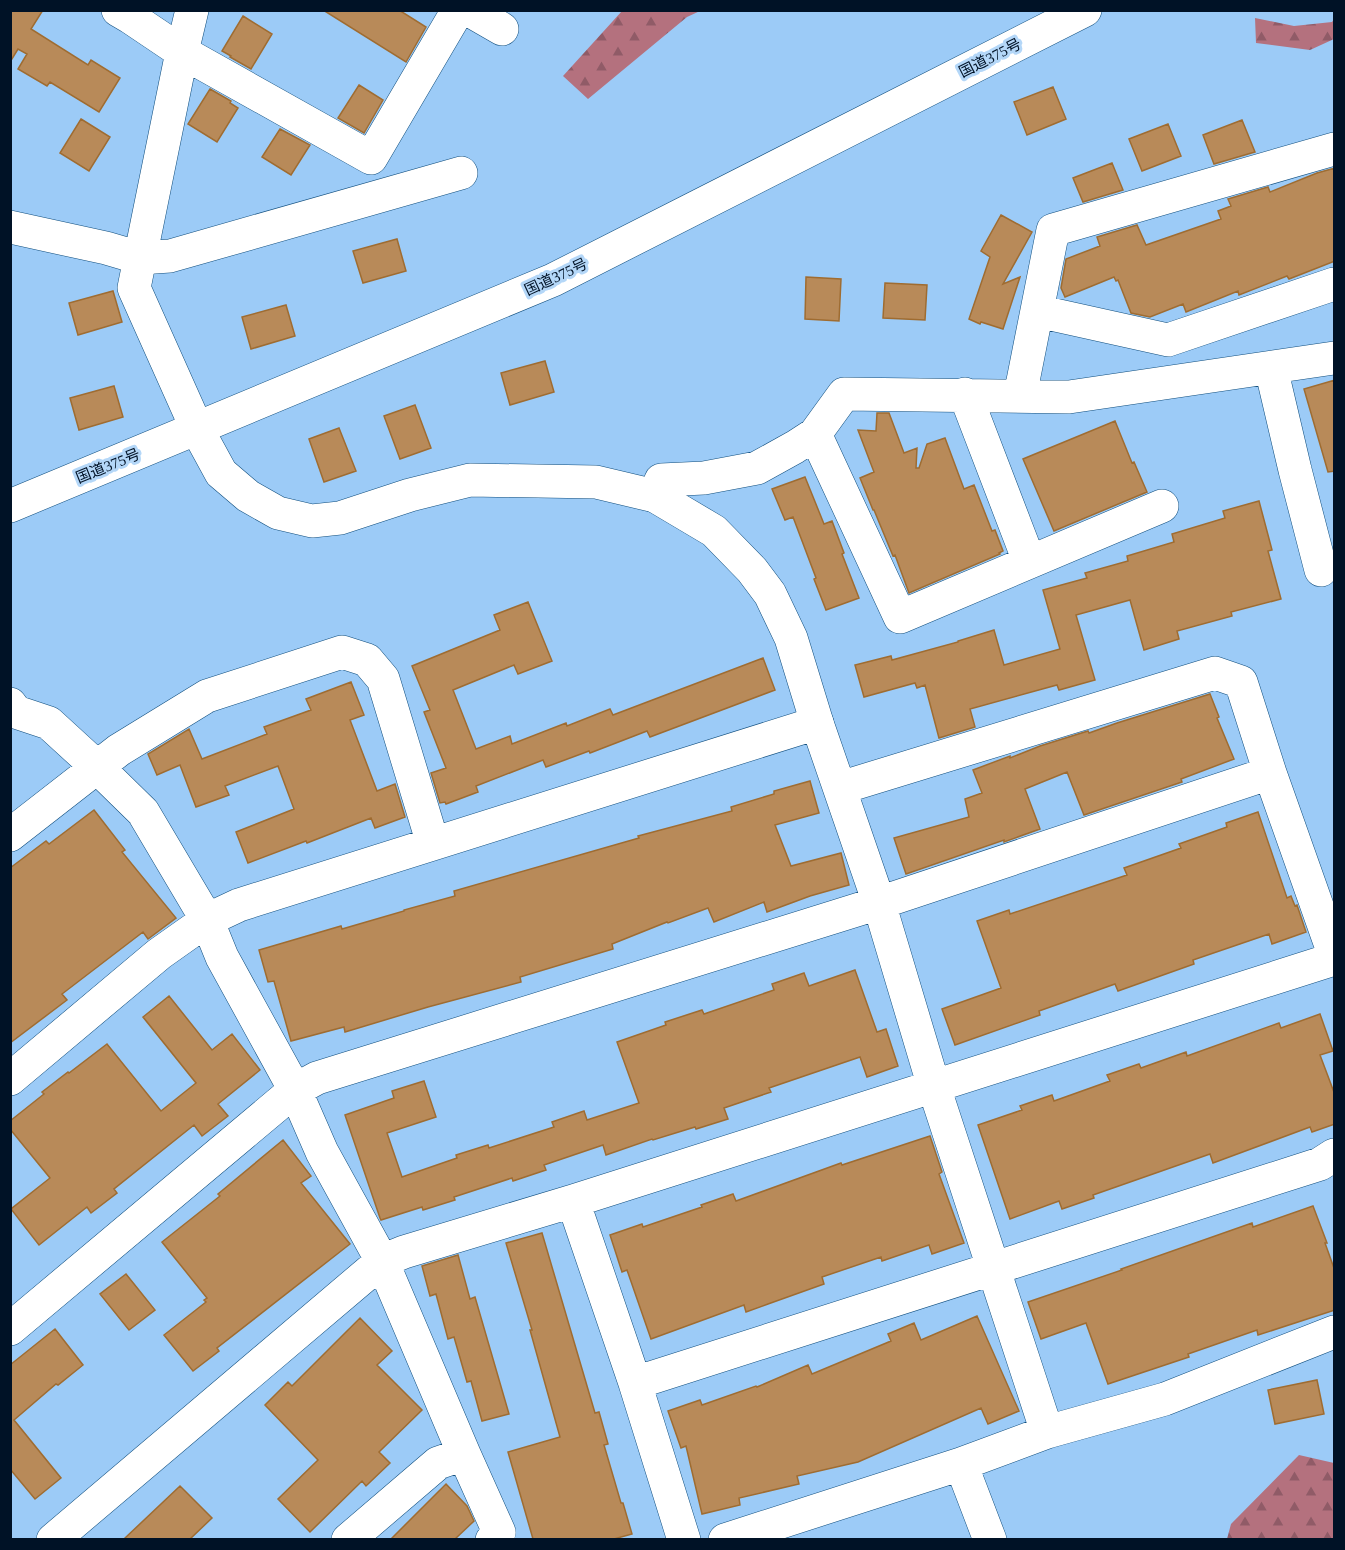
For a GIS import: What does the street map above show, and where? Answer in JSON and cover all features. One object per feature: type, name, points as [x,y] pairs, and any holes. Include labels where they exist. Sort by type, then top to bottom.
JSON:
[{"type":"main road","points":[[118,10],[182,52],[371,159],[458,10]]},
{"type":"main road","points":[[192,10],[134,288],[197,429],[221,473],[249,496],[278,513],[312,521],[340,518],[410,495],[470,480],[596,483],[655,496],[714,531],[752,570],[770,594],[791,638],[817,723],[879,903],[934,1087],[1047,1432]]},
{"type":"main road","points":[[469,10],[502,29]]},
{"type":"main road","name":"国道375号","points":[[10,506],[553,280],[1085,10]]},
{"type":"main road","points":[[1020,396],[1053,230],[1335,149]]},
{"type":"main road","points":[[10,226],[140,258],[170,256],[461,173]]},
{"type":"main road","points":[[1037,311],[1168,340],[1335,285]]},
{"type":"main road","points":[[655,496],[662,480],[704,478],[757,468],[815,434],[844,394],[1069,397],[1335,358]]},
{"type":"main road","points":[[1271,368],[1321,570]]},
{"type":"main road","points":[[965,394],[1029,561]]},
{"type":"main road","points":[[815,434],[900,617],[1162,506]]},
{"type":"main road","points":[[10,835],[119,750],[207,696],[342,652],[367,660],[382,679],[433,844]]},
{"type":"main road","points":[[53,1539],[382,1261],[404,1252],[934,1087],[1335,957],[1270,773],[1241,682],[1215,673],[840,788]]},
{"type":"main road","points":[[10,704],[16,712],[49,723],[142,812],[207,920],[222,957],[295,1090],[322,1152],[382,1261],[499,1532],[492,1539]]},
{"type":"main road","points":[[10,1079],[159,954],[207,920],[239,905],[817,723]]},
{"type":"main road","points":[[10,1329],[295,1090],[317,1078],[879,903],[1270,773]]},
{"type":"main road","points":[[635,1383],[1320,1164],[1335,1155]]},
{"type":"main road","points":[[573,1201],[635,1383],[684,1539]]},
{"type":"main road","points":[[725,1539],[962,1464],[1047,1432],[1165,1399],[1335,1332]]},
{"type":"main road","points":[[348,1539],[438,1463],[464,1454]]},
{"type":"main road","points":[[962,1464],[990,1539]]},
{"type":"green space","points":[[622,11],[700,11],[687,17],[588,99],[563,76]]},
{"type":"green space","points":[[1255,18],[1294,26],[1332,22],[1334,19],[1334,39],[1310,50],[1256,43]]},
{"type":"green space","points":[[1299,1455],[1334,1463],[1334,1539],[1227,1539],[1231,1524]]},
{"type":"building","points":[[10,10],[43,10],[31,29],[88,65],[91,60],[120,78],[99,112],[50,82],[47,86],[18,69],[27,54],[18,49],[10,62]]},
{"type":"building","points":[[323,10],[399,10],[426,27],[406,62]]},
{"type":"building","points":[[243,16],[272,34],[251,69],[222,51]]},
{"type":"building","points":[[359,85],[383,100],[364,133],[338,118]]},
{"type":"building","points":[[1053,87],[1066,119],[1027,135],[1014,102]]},
{"type":"building","points":[[210,89],[231,101],[230,103],[238,108],[217,142],[188,124]]},
{"type":"building","points":[[81,119],[110,137],[89,171],[60,153]]},
{"type":"building","points":[[1242,120],[1255,152],[1214,164],[1203,135]]},
{"type":"building","points":[[1168,124],[1181,156],[1142,171],[1129,139]]},
{"type":"building","points":[[280,129],[310,145],[291,175],[262,157]]},
{"type":"building","points":[[1112,163],[1123,190],[1083,202],[1073,178]]},
{"type":"building","points":[[1335,168],[1335,261],[1289,279],[1287,276],[1239,295],[1238,291],[1186,312],[1183,304],[1150,317],[1131,313],[1118,280],[1116,281],[1114,277],[1065,297],[1061,288],[1066,259],[1100,246],[1097,237],[1137,225],[1146,245],[1221,219],[1218,211],[1231,206],[1228,199],[1268,187],[1270,192]]},
{"type":"building","points":[[1001,215],[1032,232],[1003,284],[1020,277],[1003,329],[969,319],[990,257],[981,251]]},
{"type":"building","points":[[397,239],[406,271],[363,283],[353,251]]},
{"type":"building","points":[[806,277],[841,279],[839,321],[805,319]]},
{"type":"building","points":[[885,283],[927,285],[925,320],[883,318]]},
{"type":"building","points":[[113,291],[122,322],[78,335],[69,303]]},
{"type":"building","points":[[286,305],[295,336],[251,349],[242,317]]},
{"type":"building","points":[[545,361],[554,392],[510,405],[501,373]]},
{"type":"building","points":[[1335,380],[1335,471],[1328,472],[1304,389]]},
{"type":"building","points":[[114,386],[123,417],[79,430],[70,398]]},
{"type":"building","points":[[415,405],[431,448],[400,459],[384,416]]},
{"type":"building","points":[[877,413],[889,413],[904,453],[917,448],[916,468],[919,468],[927,444],[945,438],[964,489],[974,485],[992,531],[995,530],[1003,551],[1000,554],[909,593],[895,555],[893,556],[860,478],[874,472],[858,430],[876,431]]},
{"type":"building","points":[[1115,421],[1147,492],[1054,531],[1023,459]]},
{"type":"building","points":[[339,428],[356,471],[324,482],[309,439]]},
{"type":"building","points":[[805,477],[824,524],[832,521],[859,598],[826,610],[793,517],[785,520],[772,489]]},
{"type":"building","points":[[1259,501],[1272,550],[1268,551],[1281,599],[1231,612],[1232,616],[1177,631],[1179,639],[1144,650],[1130,600],[1076,615],[1095,680],[1059,690],[1057,685],[970,709],[975,727],[939,738],[925,685],[917,688],[915,683],[864,697],[855,665],[891,656],[892,660],[994,630],[1004,665],[1060,649],[1043,590],[1087,578],[1085,573],[1128,561],[1127,556],[1174,542],[1172,534],[1225,518],[1223,511]]},
{"type":"building","points":[[528,602],[552,661],[518,674],[514,665],[453,690],[476,749],[510,736],[512,744],[610,709],[613,715],[763,658],[775,690],[650,737],[647,731],[546,767],[543,760],[476,786],[478,792],[446,804],[445,802],[440,803],[431,773],[446,768],[424,712],[430,710],[412,666],[500,630],[494,615]]},
{"type":"building","points":[[351,682],[364,715],[350,720],[377,791],[395,784],[405,817],[375,828],[371,818],[248,863],[236,832],[294,809],[278,766],[225,786],[229,795],[196,807],[180,765],[157,775],[148,754],[189,729],[202,759],[267,734],[264,727],[311,710],[306,699]]},
{"type":"building","points":[[1210,694],[1234,759],[1181,779],[1182,782],[1084,815],[1067,772],[1025,789],[1040,829],[906,874],[894,838],[969,817],[965,799],[982,793],[973,770],[1040,746],[1088,731],[1089,733]]},
{"type":"building","points":[[810,781],[819,813],[775,825],[791,866],[841,853],[849,885],[767,912],[764,902],[714,922],[708,908],[612,944],[613,949],[520,977],[521,982],[345,1032],[344,1027],[291,1041],[274,981],[268,982],[259,950],[341,926],[342,929],[455,896],[454,891],[639,838],[638,836],[732,811],[731,807]]},
{"type":"building","points":[[94,810],[125,850],[122,852],[176,918],[148,939],[143,932],[62,994],[67,1000],[10,1043],[10,868],[46,841],[49,844]]},
{"type":"building","points":[[1258,812],[1287,898],[1291,896],[1295,906],[1297,905],[1306,932],[1272,944],[1269,934],[1193,960],[1194,964],[1118,991],[1115,984],[1039,1011],[1040,1015],[955,1045],[942,1009],[1001,988],[977,921],[1009,910],[1010,914],[1127,875],[1124,868],[1181,848],[1179,844],[1227,827],[1226,823]]},
{"type":"building","points":[[855,970],[877,1032],[886,1029],[898,1066],[867,1077],[860,1057],[769,1088],[771,1092],[724,1108],[728,1119],[652,1139],[606,1155],[603,1145],[544,1165],[546,1170],[513,1181],[512,1178],[423,1210],[422,1207],[381,1220],[345,1115],[394,1098],[392,1091],[424,1081],[436,1117],[387,1133],[402,1177],[457,1158],[456,1155],[488,1145],[489,1148],[554,1127],[552,1122],[584,1111],[587,1120],[639,1103],[617,1042],[666,1025],[665,1022],[702,1010],[704,1014],[774,990],[772,984],[804,973],[809,986]]},
{"type":"building","points":[[169,996],[212,1050],[232,1034],[260,1070],[218,1104],[228,1116],[202,1136],[194,1125],[114,1189],[117,1193],[91,1213],[87,1207],[39,1245],[11,1209],[50,1178],[10,1129],[10,1121],[44,1094],[42,1092],[107,1044],[161,1111],[196,1083],[143,1017]]},
{"type":"building","points":[[1320,1014],[1333,1051],[1320,1055],[1335,1095],[1335,1124],[1312,1132],[1310,1127],[1213,1163],[1210,1154],[1093,1195],[1094,1198],[1062,1209],[1059,1201],[1010,1219],[978,1125],[1022,1110],[1020,1106],[1052,1095],[1054,1101],[1110,1081],[1107,1075],[1139,1064],[1141,1068],[1186,1052],[1187,1056],[1279,1023],[1281,1028]]},
{"type":"building","points":[[930,1136],[942,1172],[939,1174],[964,1243],[932,1254],[929,1245],[882,1261],[881,1257],[822,1277],[824,1284],[746,1312],[744,1305],[651,1339],[627,1270],[622,1272],[610,1235],[642,1224],[643,1227],[733,1194],[736,1201],[841,1163],[842,1165]]},
{"type":"building","points":[[283,1140],[311,1176],[301,1183],[350,1244],[217,1348],[219,1351],[193,1371],[164,1335],[206,1302],[204,1300],[207,1298],[162,1242],[220,1196],[218,1194]]},
{"type":"building","points":[[1313,1206],[1335,1271],[1335,1310],[1258,1335],[1257,1330],[1188,1354],[1189,1357],[1108,1384],[1086,1323],[1041,1339],[1028,1302],[1252,1223],[1253,1227]]},
{"type":"building","points":[[542,1233],[595,1413],[599,1412],[608,1444],[604,1445],[632,1534],[614,1539],[533,1539],[508,1452],[560,1437],[506,1243]]},
{"type":"building","points":[[458,1255],[470,1299],[475,1297],[509,1414],[482,1421],[471,1381],[467,1382],[454,1337],[448,1339],[436,1294],[430,1296],[422,1266]]},
{"type":"building","points":[[126,1274],[155,1310],[129,1330],[100,1294]]},
{"type":"building","points":[[977,1316],[1019,1411],[988,1424],[981,1408],[858,1462],[797,1476],[799,1484],[739,1498],[740,1505],[702,1514],[686,1446],[681,1448],[668,1411],[700,1400],[702,1405],[757,1387],[808,1365],[812,1374],[891,1341],[888,1334],[914,1323],[921,1340]]},
{"type":"building","points":[[360,1318],[392,1351],[377,1365],[422,1410],[379,1452],[390,1463],[366,1486],[362,1481],[310,1532],[278,1499],[318,1460],[265,1405],[288,1382],[292,1386]]},
{"type":"building","points":[[55,1329],[83,1365],[58,1385],[56,1384],[14,1420],[61,1478],[35,1499],[10,1469],[10,1365]]},
{"type":"building","points":[[1317,1380],[1324,1414],[1275,1424],[1268,1390]]},
{"type":"building","points":[[446,1484],[467,1506],[474,1521],[455,1539],[391,1539]]},
{"type":"building","points":[[180,1486],[212,1518],[190,1539],[124,1539]]}]
